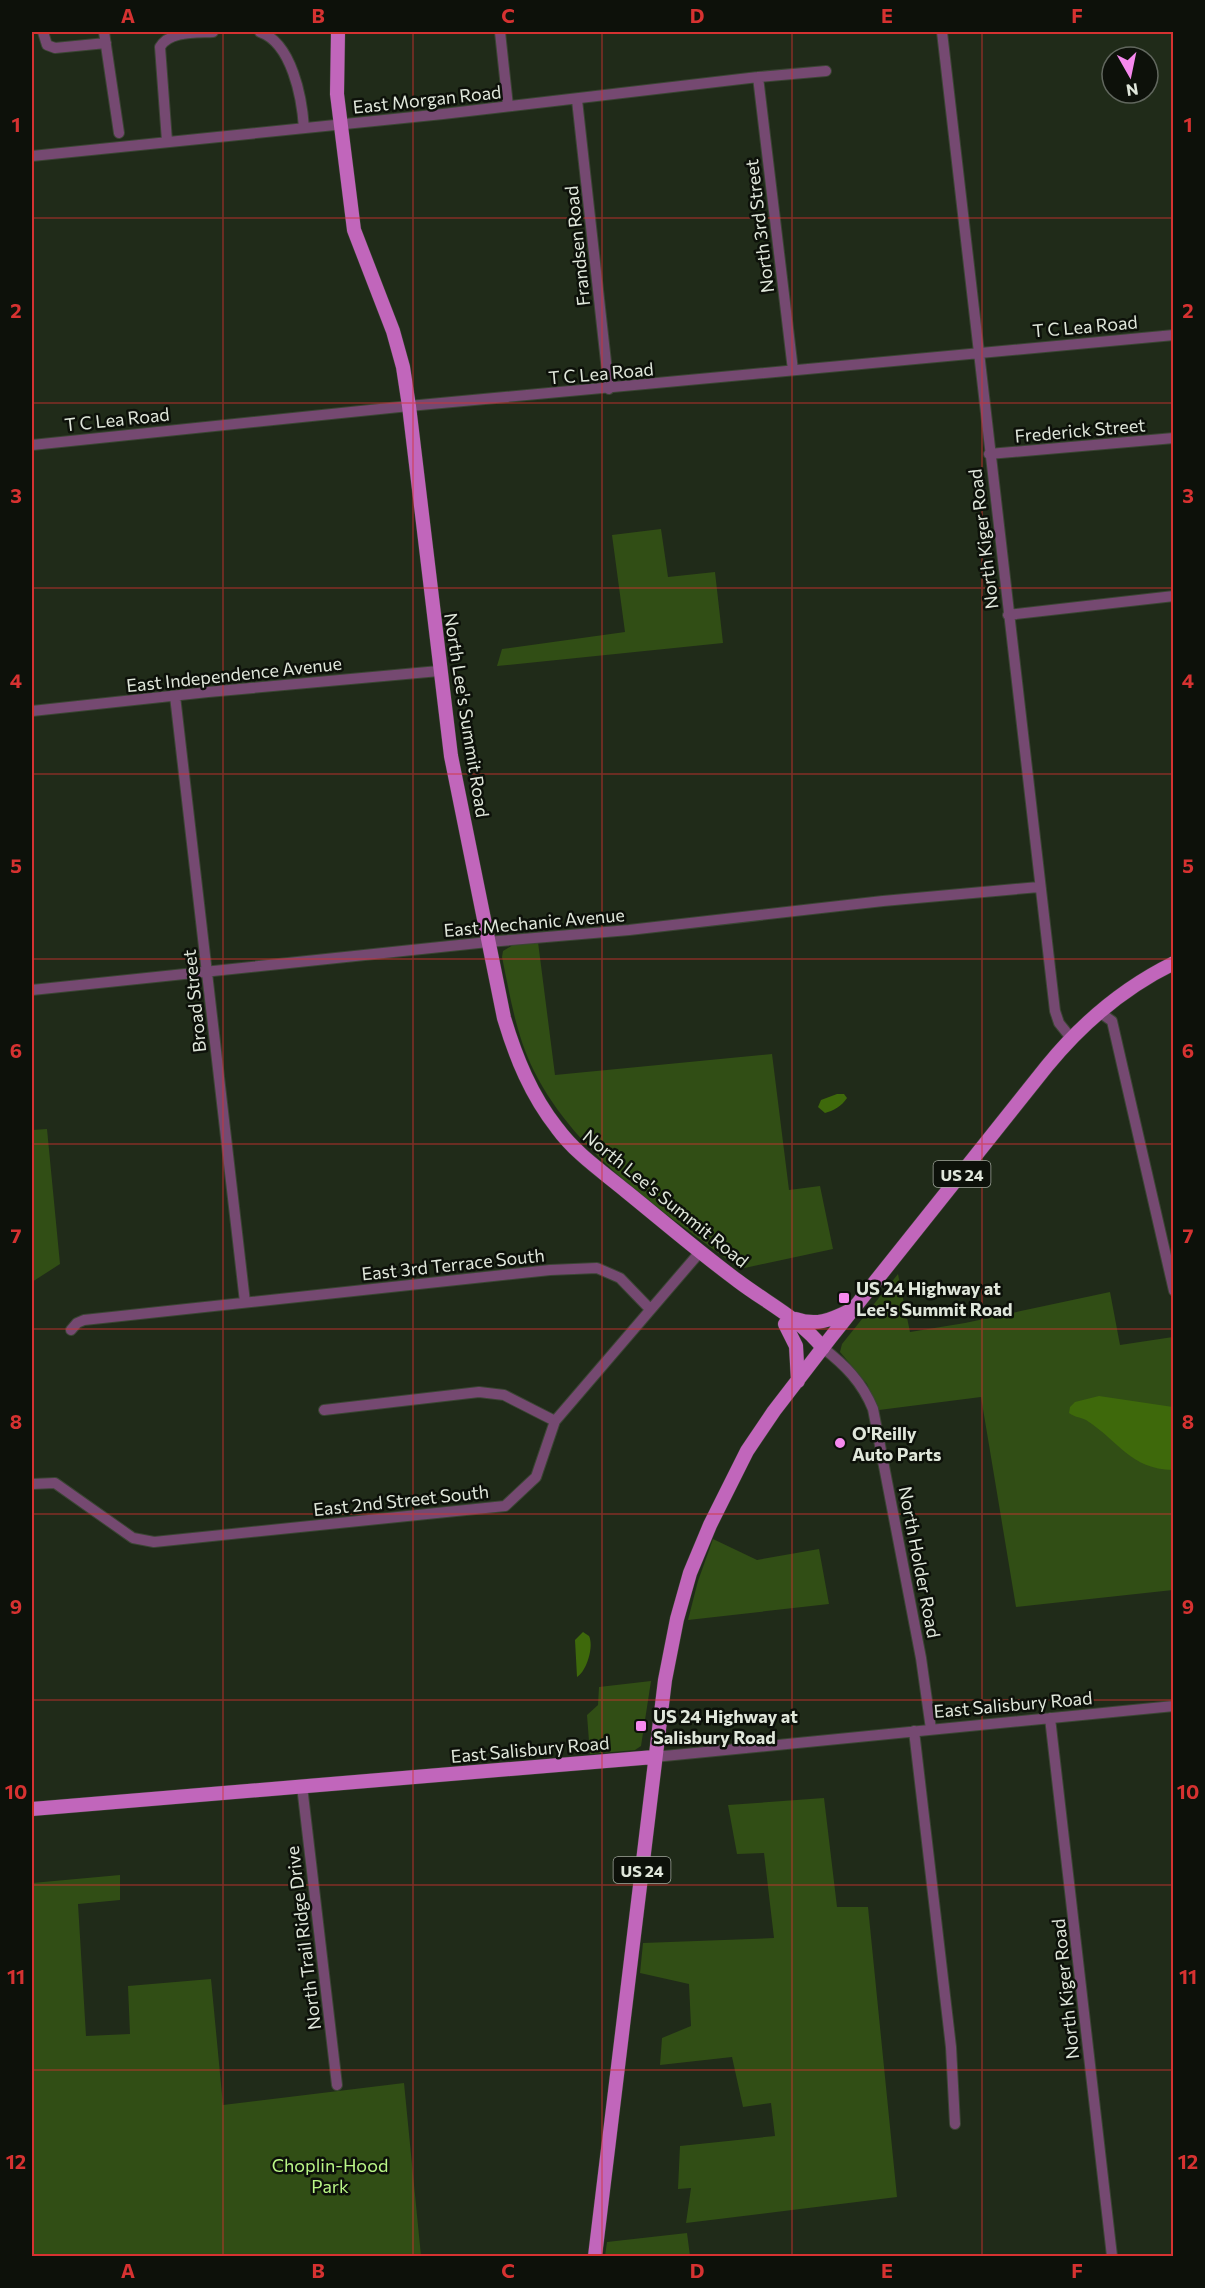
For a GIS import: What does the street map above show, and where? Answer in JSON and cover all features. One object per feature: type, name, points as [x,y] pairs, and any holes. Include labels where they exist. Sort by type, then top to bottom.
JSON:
[{"type":"main road","name":"North Lee's Summit Road","points":[[338,32],[337,94],[354,230],[393,331],[403,368],[451,756],[504,1018],[515,1054],[533,1094],[578,1152],[700,1252],[765,1300],[774,1315],[788,1320],[810,1342],[823,1348]]},
{"type":"main road","name":"US 24","points":[[595,2256],[654,1757],[672,1639],[680,1603],[696,1557],[747,1452],[774,1411],[1071,1038],[1130,987],[1173,963]]},
{"type":"main road","points":[[798,1381],[796,1346],[788,1320],[824,1322],[854,1309]]},
{"type":"main road","name":"East Salisbury Road","points":[[32,1809],[654,1757]]},
{"type":"street","points":[[43,32],[47,45],[55,48],[105,37],[118,133]]},
{"type":"street","points":[[167,141],[159,47],[164,40],[174,36],[213,32]]},
{"type":"street","points":[[260,32],[266,34],[280,46],[303,102],[304,128]]},
{"type":"street","points":[[500,32],[508,106]]},
{"type":"street","name":"North Kiger Road","points":[[942,32],[1039,887],[1055,1011],[1059,1023],[1071,1038]]},
{"type":"street","name":"East Morgan Road","points":[[32,156],[577,100],[758,77],[826,71]]},
{"type":"street","name":"North 3rd Street","points":[[758,77],[793,370]]},
{"type":"street","name":"Frandsen Road","points":[[577,100],[609,389]]},
{"type":"street","name":"T C Lea Road","points":[[32,445],[409,406],[1173,335]]},
{"type":"street","name":"Frederick Street","points":[[989,454],[1173,438]]},
{"type":"street","points":[[1008,615],[1173,596]]},
{"type":"street","name":"East Independence Avenue","points":[[32,711],[439,671]]},
{"type":"street","name":"Broad Street","points":[[175,696],[245,1302]]},
{"type":"street","name":"East Mechanic Avenue","points":[[32,990],[1039,887]]},
{"type":"street","points":[[1099,1012],[1112,1022],[1173,1291]]},
{"type":"street","name":"East 2nd Street South","points":[[32,1484],[55,1483],[133,1538],[154,1542],[505,1506],[536,1477],[555,1421],[649,1308],[700,1252]]},
{"type":"street","name":"East 3rd Terrace South","points":[[71,1330],[77,1323],[84,1320],[550,1270],[597,1268],[620,1278],[649,1308]]},
{"type":"street","name":"North Holder Road","points":[[823,1348],[842,1362],[857,1379],[873,1409],[921,1658],[931,1729]]},
{"type":"street","points":[[324,1410],[479,1392],[504,1395],[555,1421]]},
{"type":"street","name":"East Salisbury Road","points":[[654,1757],[1173,1706]]},
{"type":"street","name":"North Kiger Road","points":[[1050,1718],[1112,2256]]},
{"type":"street","points":[[914,1731],[951,2047],[955,2124]]},
{"type":"street","name":"North Trail Ridge Drive","points":[[302,1786],[337,2085]]},
{"type":"green space","points":[[661,529],[668,577],[715,572],[723,643],[497,666],[502,649],[625,632],[612,535]]},
{"type":"green space","points":[[538,942],[555,1075],[772,1054],[789,1190],[820,1186],[833,1249],[740,1269],[653,1204],[598,1156],[552,1102],[534,1071],[518,1029],[502,957],[503,951],[513,945]]},
{"type":"green space","points":[[47,1129],[60,1264],[32,1282],[32,1130]]},
{"type":"green space","points":[[898,1274],[910,1332],[965,1323],[1110,1292],[1120,1345],[1173,1337],[1173,1590],[1016,1607],[981,1397],[879,1410],[867,1384],[840,1352],[842,1344]]},
{"type":"green space","points":[[713,1539],[757,1560],[819,1549],[829,1604],[688,1620],[698,1581]]},
{"type":"green space","points":[[651,1681],[641,1746],[635,1750],[590,1754],[587,1715],[598,1705],[599,1687]]},
{"type":"green space","points":[[824,1798],[837,1907],[868,1907],[897,2197],[686,2223],[691,2188],[678,2189],[680,2146],[775,2136],[771,2103],[743,2107],[732,2057],[660,2065],[662,2038],[691,2026],[689,1984],[640,1973],[643,1943],[774,1938],[764,1853],[737,1854],[728,1805]]},
{"type":"green space","name":"Choplin-Hood Park","points":[[120,1875],[120,1900],[78,1904],[86,2036],[130,2034],[128,1986],[211,1979],[223,2105],[404,2083],[421,2256],[32,2256],[32,1883]]},
{"type":"green space","points":[[687,2233],[690,2256],[605,2256],[607,2242]]},
{"type":"shaded area","points":[[844,1094],[847,1098],[837,1108],[825,1113],[818,1107],[821,1100]]},
{"type":"shaded area","points":[[1099,1396],[1173,1407],[1173,1470],[1146,1465],[1135,1459],[1086,1420],[1069,1413],[1070,1407],[1075,1402]]},
{"type":"shaded area","points":[[583,1632],[589,1636],[590,1652],[587,1664],[577,1677],[575,1640]]},
{"type":"place","name":"US 24 Highway at Lee's Summit Road","points":[[844,1298]]},
{"type":"place","name":"O'Reilly Auto Parts","points":[[840,1443]]},
{"type":"place","name":"US 24 Highway at Salisbury Road","points":[[641,1726]]}]
